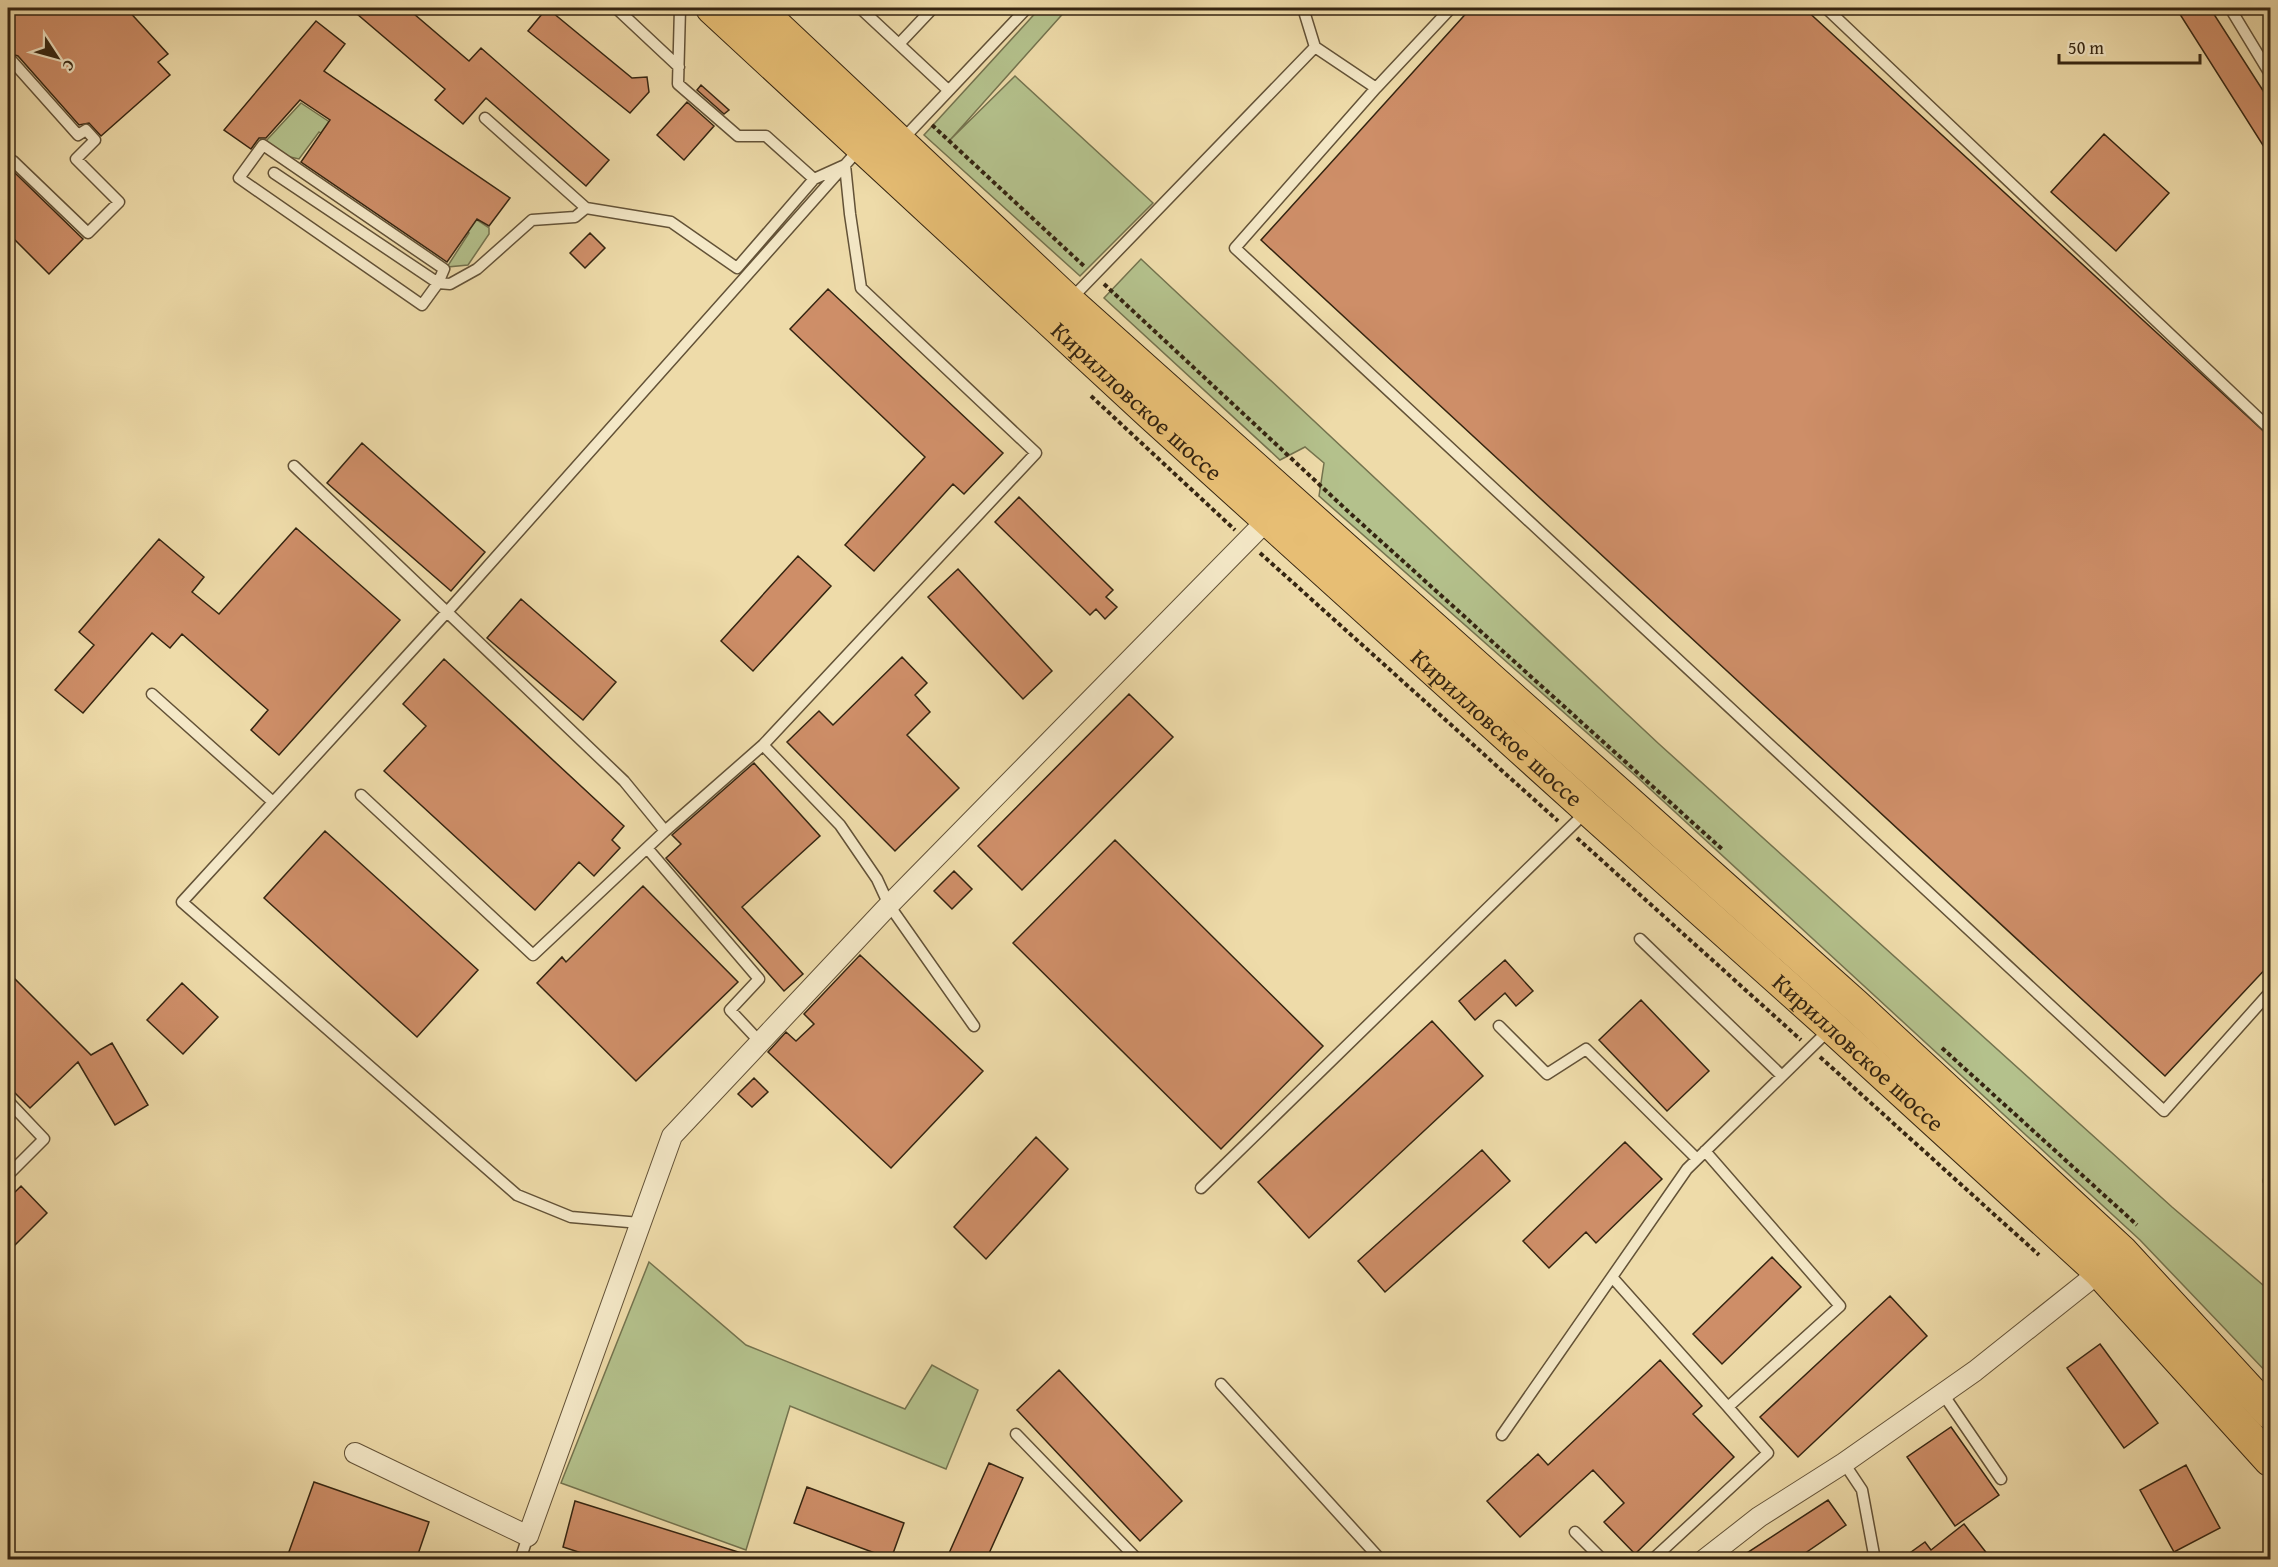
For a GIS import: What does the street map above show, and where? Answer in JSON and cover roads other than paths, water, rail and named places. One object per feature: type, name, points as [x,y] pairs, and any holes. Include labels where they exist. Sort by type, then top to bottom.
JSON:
[{"type":"main road","name":"Кирилловское шоссе","points":[[712,8],[877,154],[1267,520],[1578,820],[1821,1038],[2111,1262],[2271,1460]]},
{"type":"main road","name":"Кирилловское шоссе","points":[[757,8],[877,154],[1069,302],[1267,520],[1846,997],[2111,1262],[2271,1413]]},
{"type":"street","points":[[355,1453],[528,1536],[672,1136],[889,905],[1267,520]]},
{"type":"street","points":[[1704,1560],[1759,1517],[1844,1463],[1976,1371],[2111,1262]]},
{"type":"lane","points":[[615,8],[679,68]]},
{"type":"lane","points":[[680,8],[678,84],[738,136],[766,136],[814,179]]},
{"type":"lane","points":[[860,8],[948,90]]},
{"type":"lane","points":[[899,44],[933,8]]},
{"type":"lane","points":[[640,1223],[571,1217],[517,1195],[182,902],[447,612],[877,154],[923,117],[1027,8]]},
{"type":"lane","points":[[1303,8],[1315,47],[1376,88]]},
{"type":"lane","points":[[1451,8],[1376,88],[1235,248],[2164,1111],[2271,992]]},
{"type":"lane","points":[[1826,8],[2271,429]]},
{"type":"lane","points":[[2230,8],[2271,74]]},
{"type":"lane","points":[[1069,302],[1315,47]]},
{"type":"lane","points":[[8,65],[12,61],[78,135],[86,130],[95,140],[76,159],[118,202],[88,233],[13,161],[8,167]]},
{"type":"lane","points":[[485,118],[586,208],[672,222],[737,268],[814,179],[877,154]]},
{"type":"lane","points":[[263,145],[444,269],[438,283],[422,304],[239,178],[263,145]]},
{"type":"lane","points":[[361,795],[533,955],[665,831],[763,745],[1036,453],[861,288],[850,214],[877,154]]},
{"type":"lane","points":[[274,173],[438,283],[450,284],[477,269],[532,220],[575,217],[586,208]]},
{"type":"lane","points":[[294,466],[624,781],[665,831]]},
{"type":"lane","points":[[152,694],[273,802]]},
{"type":"lane","points":[[763,745],[840,825],[877,879],[889,905],[974,1026]]},
{"type":"lane","points":[[1201,1188],[1578,820]]},
{"type":"lane","points":[[647,849],[759,979],[730,1010],[761,1042]]},
{"type":"lane","points":[[1640,939],[1782,1076]]},
{"type":"lane","points":[[1499,1026],[1547,1074],[1586,1049],[1701,1155],[1840,1306],[1728,1407]]},
{"type":"lane","points":[[1502,1435],[1687,1169],[1821,1038]]},
{"type":"lane","points":[[8,1101],[44,1139],[8,1175]]},
{"type":"lane","points":[[2271,1176],[2269,1181],[2271,1183]]},
{"type":"lane","points":[[1612,1277],[1768,1453],[1652,1560]]},
{"type":"lane","points":[[1221,1384],[1381,1560]]},
{"type":"lane","points":[[1943,1394],[2001,1479]]},
{"type":"lane","points":[[1016,1434],[1138,1560]]},
{"type":"lane","points":[[1844,1463],[1862,1490],[1875,1560]]},
{"type":"lane","points":[[1575,1532],[1603,1560]]},
{"type":"lane","points":[[520,1560],[528,1536]]}]
